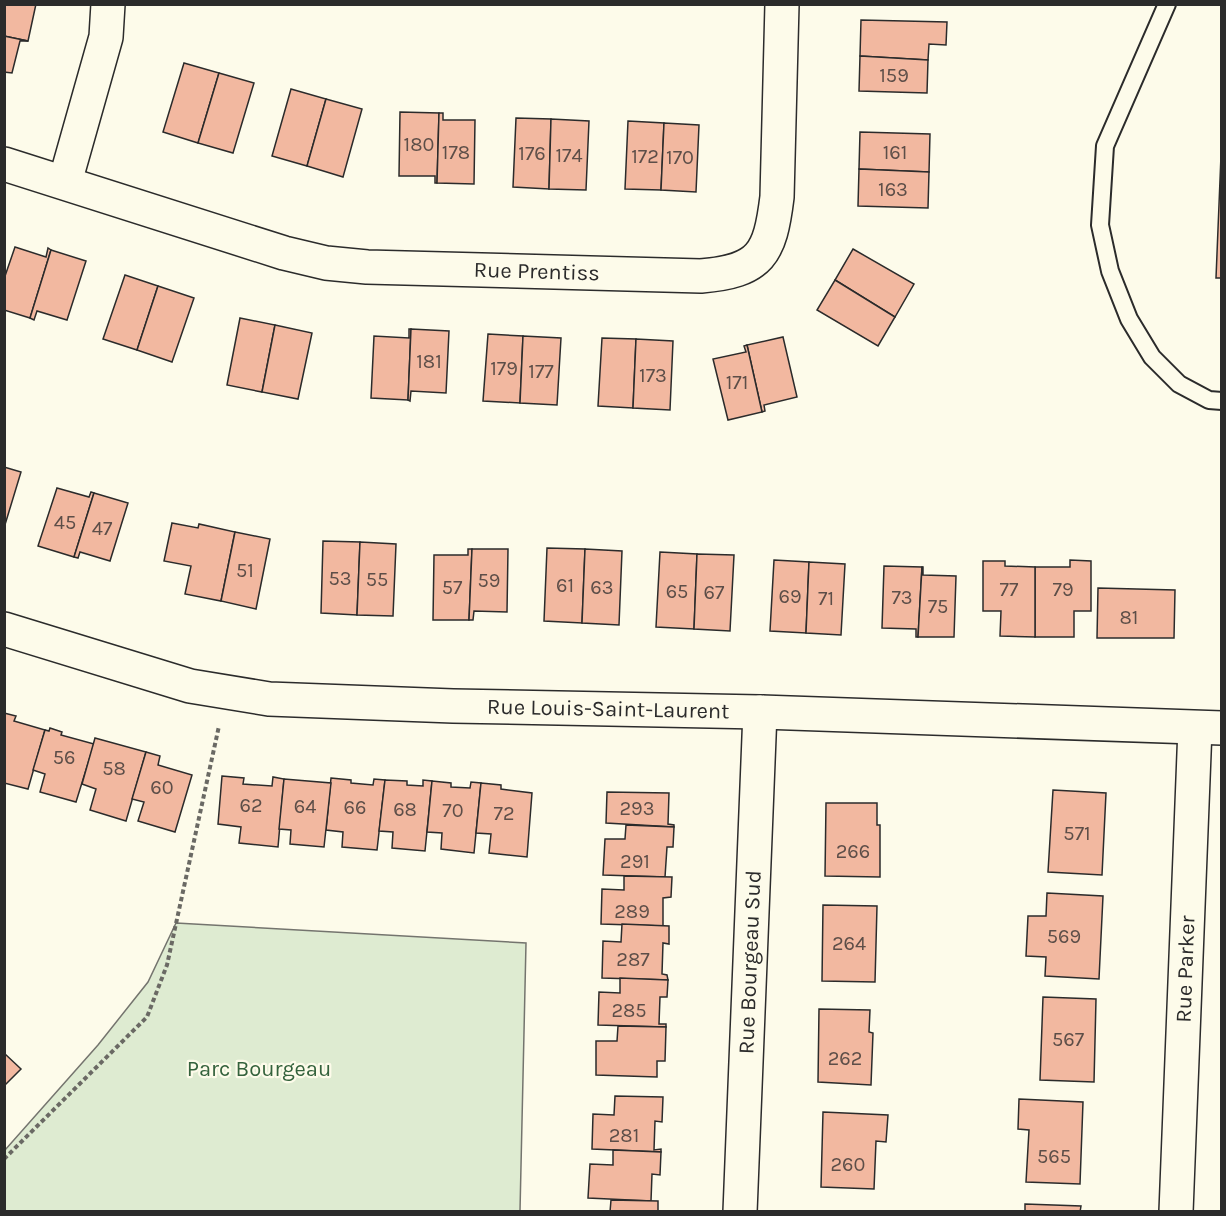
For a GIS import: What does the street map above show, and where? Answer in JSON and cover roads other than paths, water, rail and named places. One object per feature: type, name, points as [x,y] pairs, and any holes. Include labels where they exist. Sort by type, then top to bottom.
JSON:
[{"type":"street","points":[[65,182],[106,37],[108,4]]},
{"type":"street","name":"Rue Prentiss","points":[[4,164],[284,253],[326,263],[367,267],[701,276],[729,273],[752,263],[766,246],[774,222],[777,197],[782,4]]},
{"type":"street","name":"Rue Louis-Saint-Laurent","points":[[4,629],[190,686],[269,699],[453,706],[759,712],[1208,728]]},
{"type":"street","name":"Rue Bourgeau Sud","points":[[740,1212],[759,712]]},
{"type":"street","name":"Rue Parker","points":[[1176,1212],[1208,728]]},
{"type":"lane","points":[[1167,4],[1105,146],[1100,225],[1110,271],[1129,319],[1152,357],[1179,384],[1209,400],[1221,401]]},
{"type":"park label","name":"Parc Bourgeau","points":[[259,1069]]}]
